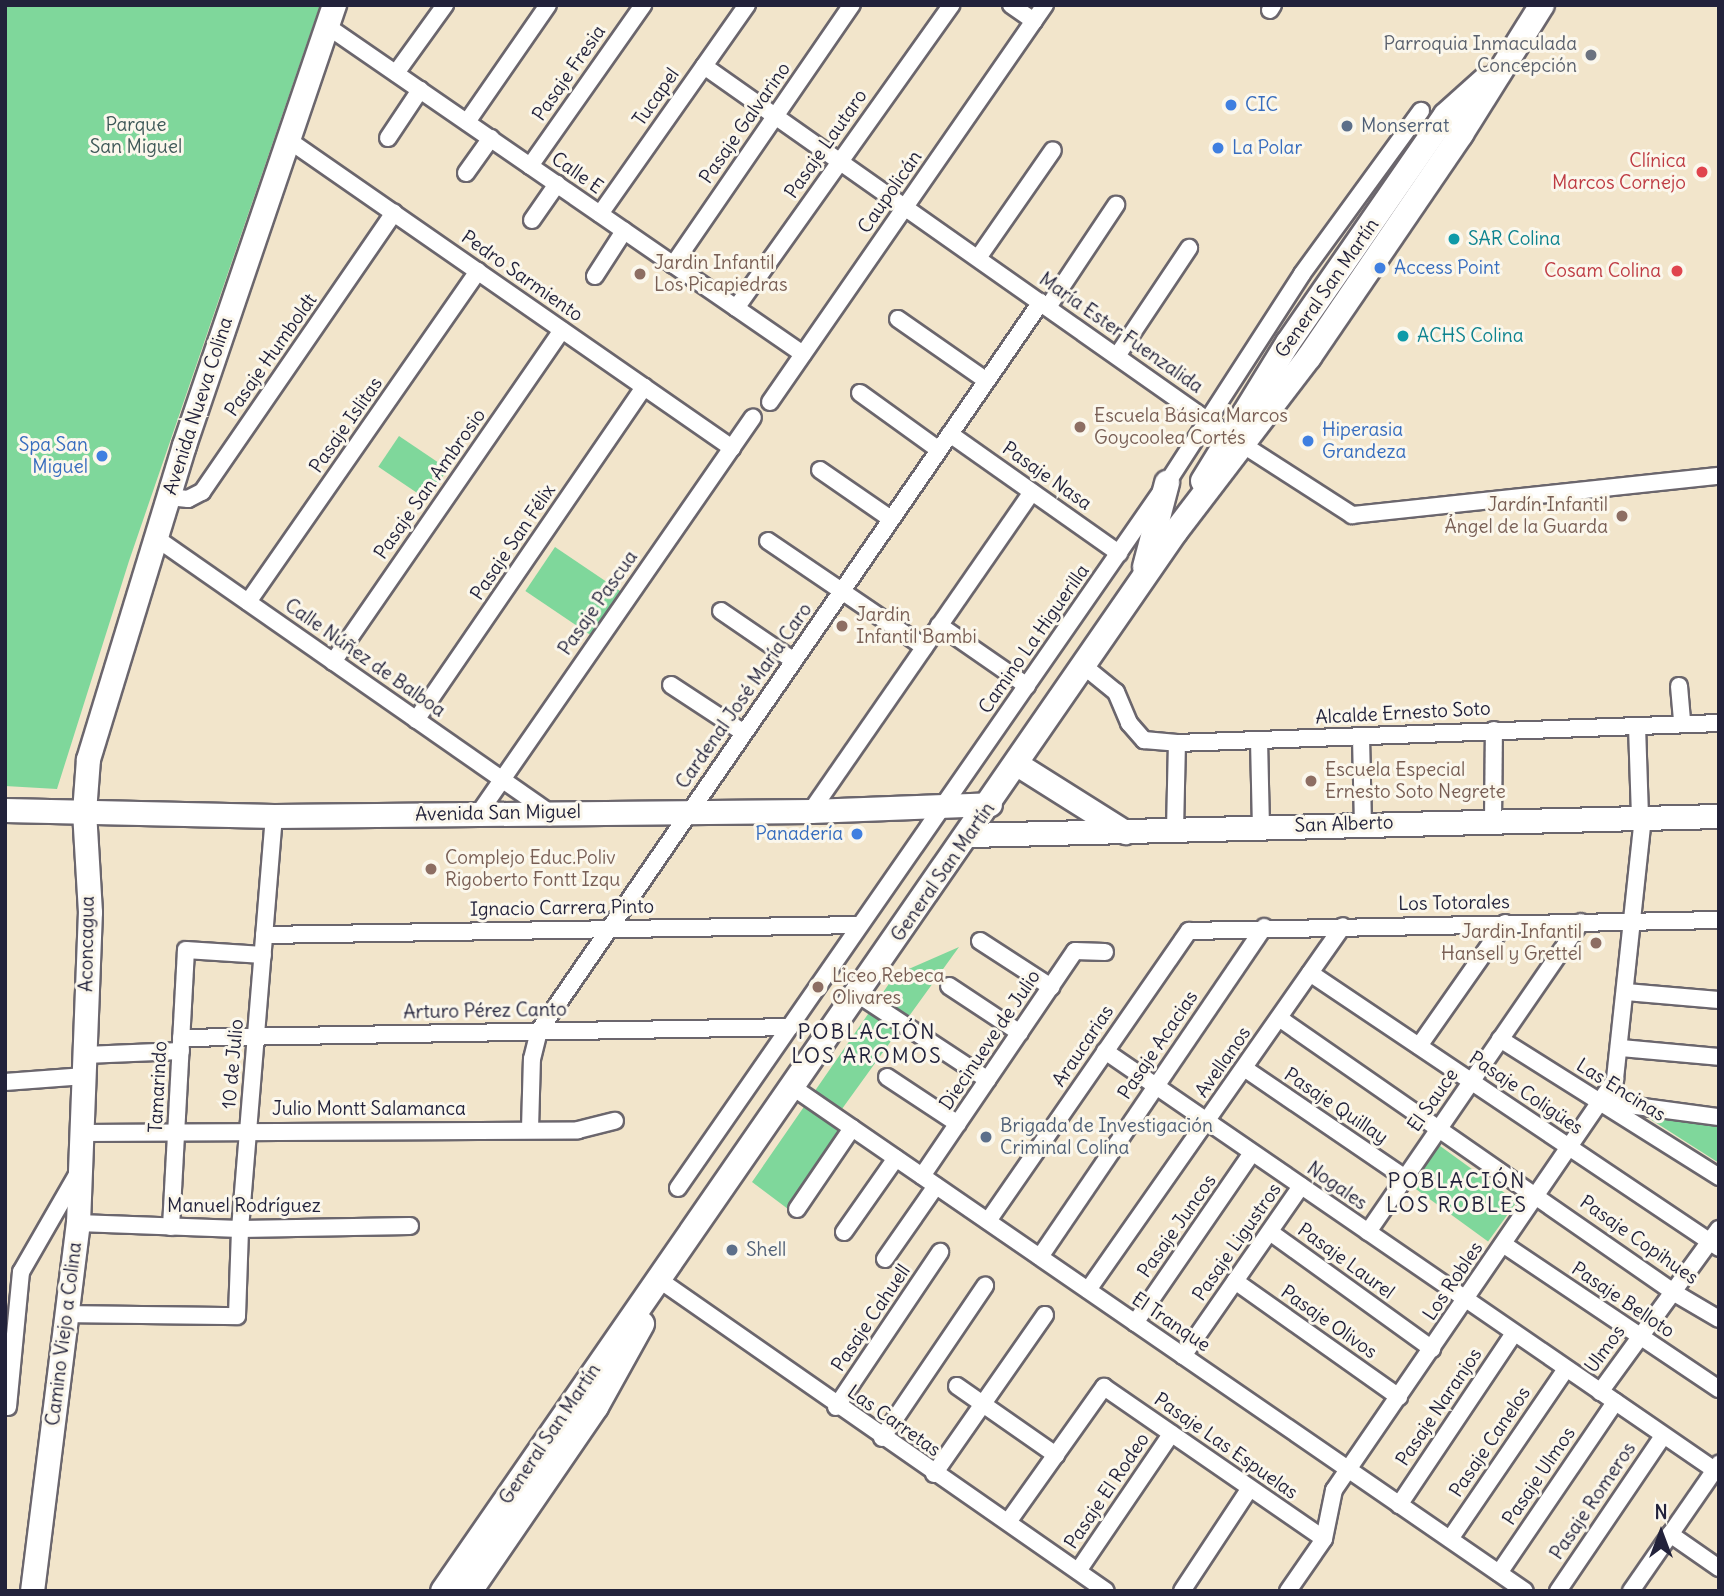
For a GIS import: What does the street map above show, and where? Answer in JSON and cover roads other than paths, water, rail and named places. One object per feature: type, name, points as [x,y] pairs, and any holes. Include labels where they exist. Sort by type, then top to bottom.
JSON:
[{"type":"main road","name":"General San Martín","points":[[470,1591],[596,1407],[635,1339],[661,1281],[1141,585],[1176,531],[1227,433],[1446,115],[1503,64],[1542,5]]},
{"type":"main road","points":[[1141,585],[1167,483]]},
{"type":"main road","name":"General San Martín","points":[[443,1591],[641,1301],[661,1281]]},
{"type":"street","points":[[396,73],[445,5]]},
{"type":"street","points":[[467,122],[548,5]]},
{"type":"street","name":"Pasaje Fresia","points":[[530,166],[643,5]]},
{"type":"street","name":"Tucapel","points":[[600,214],[747,5]]},
{"type":"street","name":"Pasaje Galvarino","points":[[673,265],[852,5]]},
{"type":"street","name":"Pasaje Lautaro","points":[[736,308],[951,5]]},
{"type":"street","points":[[1011,5],[1034,21]]},
{"type":"street","name":"Caupolicán","points":[[770,402],[1045,5]]},
{"type":"street","name":"Calle E","points":[[331,15],[396,73],[803,354]]},
{"type":"street","name":"Avenida Nueva Colina","points":[[84,812],[97,717],[287,139],[331,15]]},
{"type":"street","name":"María Ester Fuenzalida","points":[[704,66],[1227,433],[1352,515],[1719,476]]},
{"type":"street","points":[[388,138],[421,90]]},
{"type":"street","points":[[1406,172],[1421,111]]},
{"type":"street","points":[[466,173],[491,138]]},
{"type":"street","name":"Pedro Sarmiento","points":[[287,139],[732,448]]},
{"type":"street","points":[[978,258],[1054,150]]},
{"type":"street","points":[[532,220],[557,184]]},
{"type":"street","name":"Cardenal José María Caro","points":[[530,1129],[531,1059],[539,1031],[986,381],[1116,205]]},
{"type":"street","name":"Pasaje Humboldt","points":[[169,497],[188,499],[202,492],[394,213]]},
{"type":"street","points":[[595,276],[624,231]]},
{"type":"street","points":[[1117,355],[1189,248]]},
{"type":"street","name":"Pasaje Islitas","points":[[248,602],[478,271]]},
{"type":"street","points":[[898,319],[986,381]]},
{"type":"street","name":"Pasaje San Ambrosio","points":[[333,662],[562,330]]},
{"type":"street","name":"Pasaje San Félix","points":[[416,720],[644,387]]},
{"type":"street","points":[[859,393],[939,450]]},
{"type":"street","name":"Pasaje Pascua","points":[[479,813],[753,418]]},
{"type":"street","name":"Camino La Higuerilla","points":[[678,1188],[1167,483],[1227,433]]},
{"type":"street","name":"Pasaje Nasa","points":[[950,434],[1119,553]]},
{"type":"street","points":[[820,470],[891,519]]},
{"type":"street","points":[[810,811],[1032,492]]},
{"type":"street","name":"Calle Núñez de Balboa","points":[[156,538],[550,813]]},
{"type":"street","points":[[768,541],[924,647]]},
{"type":"street","points":[[721,611],[794,661]]},
{"type":"street","points":[[939,625],[1027,686]]},
{"type":"street","name":"Alcalde Ernesto Soto","points":[[1084,667],[1116,692],[1129,723],[1144,740],[1177,743],[1719,723]]},
{"type":"street","points":[[671,685],[744,733]]},
{"type":"street","points":[[1679,686],[1682,724]]},
{"type":"street","name":"Los Robles","points":[[1288,1591],[1324,1539],[1330,1498],[1570,1148],[1619,1070],[1642,818],[1637,726]]},
{"type":"street","points":[[1493,820],[1494,730]]},
{"type":"street","points":[[1361,737],[1363,822]]},
{"type":"street","points":[[1259,740],[1261,827]]},
{"type":"street","points":[[1175,830],[1177,743]]},
{"type":"street","points":[[1017,764],[1125,832]]},
{"type":"street","name":"Avenida San Miguel","points":[[5,810],[274,816],[810,811],[990,804]]},
{"type":"street","name":"Aconcagua","points":[[84,812],[90,912],[85,1065]]},
{"type":"street","name":"10 de Julio","points":[[67,1314],[237,1316],[240,1230],[274,816]]},
{"type":"street","name":"San Alberto","points":[[969,835],[1125,832],[1363,822],[1719,816]]},
{"type":"street","name":"Los Totorales","points":[[1189,931],[1264,927],[1719,920]]},
{"type":"street","name":"El Sauce","points":[[1368,1232],[1581,922]]},
{"type":"street","points":[[1419,1046],[1505,923]]},
{"type":"street","name":"Ignacio Carrera Pinto","points":[[264,935],[859,925]]},
{"type":"street","name":"Avellanos","points":[[1088,1290],[1343,926]]},
{"type":"street","name":"Pasaje Acacias","points":[[1040,1257],[1264,927]]},
{"type":"street","name":"Araucarias","points":[[988,1221],[1189,931]]},
{"type":"street","points":[[980,942],[1051,987]]},
{"type":"street","name":"Tamarindo","points":[[170,1227],[187,950],[263,956]]},
{"type":"street","name":"Diecinueve de Julio","points":[[885,1259],[958,1124],[1075,951],[1105,952]]},
{"type":"street","name":"Pasaje Coligües","points":[[1310,973],[1570,1148],[1716,1240]]},
{"type":"street","points":[[949,986],[1020,1033]]},
{"type":"street","points":[[1626,992],[1719,1000]]},
{"type":"street","points":[[859,995],[988,1080]]},
{"type":"street","points":[[1279,1018],[1439,1128]]},
{"type":"street","name":"Arturo Pérez Canto","points":[[5,1082],[181,1045],[257,1036],[790,1027]]},
{"type":"street","name":"Las Encinas","points":[[1500,1039],[1719,1177]]},
{"type":"street","points":[[1621,1048],[1719,1057]]},
{"type":"street","name":"Nogales","points":[[1105,1051],[1663,1436],[1717,1469]]},
{"type":"street","name":"Camino Viejo a Colina","points":[[32,1591],[78,1223],[85,1065]]},
{"type":"street","name":"Pasaje Quillay","points":[[1244,1068],[1405,1178]]},
{"type":"street","points":[[887,1077],[958,1124]]},
{"type":"street","name":"El Tranque","points":[[794,1088],[1525,1591]]},
{"type":"street","points":[[1600,1101],[1719,1117]]},
{"type":"street","name":"Julio Montt Salamanca","points":[[82,1133],[578,1130],[615,1121]]},
{"type":"street","points":[[797,1209],[852,1128]]},
{"type":"street","name":"Pasaje Copihues","points":[[1439,1128],[1673,1292],[1719,1319]]},
{"type":"street","name":"Pasaje Juncos","points":[[1135,1323],[1252,1153]]},
{"type":"street","points":[[844,1232],[896,1158]]},
{"type":"street","points":[[8,1406],[22,1272],[80,1170]]},
{"type":"street","name":"Pasaje Ligustros","points":[[1184,1356],[1301,1186]]},
{"type":"street","name":"Manuel Rodríguez","points":[[78,1223],[240,1230],[410,1226]]},
{"type":"street","name":"Pasaje Laurel","points":[[1270,1232],[1432,1349]]},
{"type":"street","name":"Ulmos","points":[[1600,1392],[1673,1292],[1716,1240]]},
{"type":"street","name":"Pasaje Belloto","points":[[1503,1244],[1719,1389]]},
{"type":"street","name":"Pasaje Cahuell","points":[[836,1407],[940,1252]]},
{"type":"street","name":"Las Carretas","points":[[661,1281],[836,1407],[1106,1591]]},
{"type":"street","name":"Pasaje Olivos","points":[[1235,1282],[1399,1397]]},
{"type":"street","points":[[882,1438],[985,1286]]},
{"type":"street","points":[[934,1474],[1045,1315]]},
{"type":"street","name":"Pasaje Naranjos","points":[[1399,1505],[1514,1333]]},
{"type":"street","name":"Pasaje Canelos","points":[[1450,1539],[1566,1368]]},
{"type":"street","points":[[957,1387],[1056,1455],[1008,1522]]},
{"type":"street","name":"Pasaje Las Espuelas","points":[[1056,1455],[1104,1387],[1324,1539]]},
{"type":"street","name":"Pasaje Ulmos","points":[[1499,1573],[1615,1402]]},
{"type":"street","name":"Pasaje El Rodeo","points":[[1078,1571],[1171,1434]]},
{"type":"street","name":"Pasaje Romeros","points":[[1558,1591],[1663,1436]]},
{"type":"street","points":[[1638,1589],[1670,1534],[1717,1469]]},
{"type":"street","points":[[1182,1591],[1250,1488]]},
{"type":"street","points":[[1670,1534],[1719,1568]]},
{"type":"place","name":"Parroquia Inmaculada Concepción","points":[[1591,55]]},
{"type":"place","name":"CIC","points":[[1231,105]]},
{"type":"place","name":"Monserrat","points":[[1347,126]]},
{"type":"place","name":"La Polar","points":[[1218,148]]},
{"type":"place","name":"Clínica Marcos Cornejo","points":[[1702,172]]},
{"type":"place","name":"SAR Colina","points":[[1454,239]]},
{"type":"place","name":"Access Point","points":[[1380,268]]},
{"type":"place","name":"Cosam Colina","points":[[1677,271]]},
{"type":"place","name":"Jardin Infantil Los Picapiedras","points":[[640,274]]},
{"type":"place","name":"ACHS Colina","points":[[1403,336]]},
{"type":"place","name":"Escuela Básica Marcos Goycoolea Cortés","points":[[1080,427]]},
{"type":"place","name":"Hiperasia Grandeza","points":[[1308,441]]},
{"type":"place","name":"Spa San Miguel","points":[[102,456]]},
{"type":"place","name":"Jardín Infantil Ángel de la Guarda","points":[[1622,516]]},
{"type":"place","name":"Jardin Infantil Bambi","points":[[842,626]]},
{"type":"place","name":"Escuela Especial Ernesto Soto Negrete","points":[[1311,781]]},
{"type":"place","name":"Panadería","points":[[857,834]]},
{"type":"place","name":"Complejo Educ.Poliv Rigoberto Fontt Izqu","points":[[431,869]]},
{"type":"place","name":"Jardin Infantil Hansell y Grettel","points":[[1596,943]]},
{"type":"place","name":"Liceo Rebeca Olivares","points":[[818,987]]},
{"type":"place","name":"Brigada de Investigación Criminal Colina","points":[[986,1137]]},
{"type":"place","name":"Shell","points":[[732,1250]]},
{"type":"district","name":"POBLACIÓN LOS AROMOS","points":[[867,1044]]},
{"type":"district","name":"POBLACIÓN LOS ROBLES","points":[[1457,1193]]},
{"type":"park label","name":"Parque San Miguel","points":[[136,136]]}]
